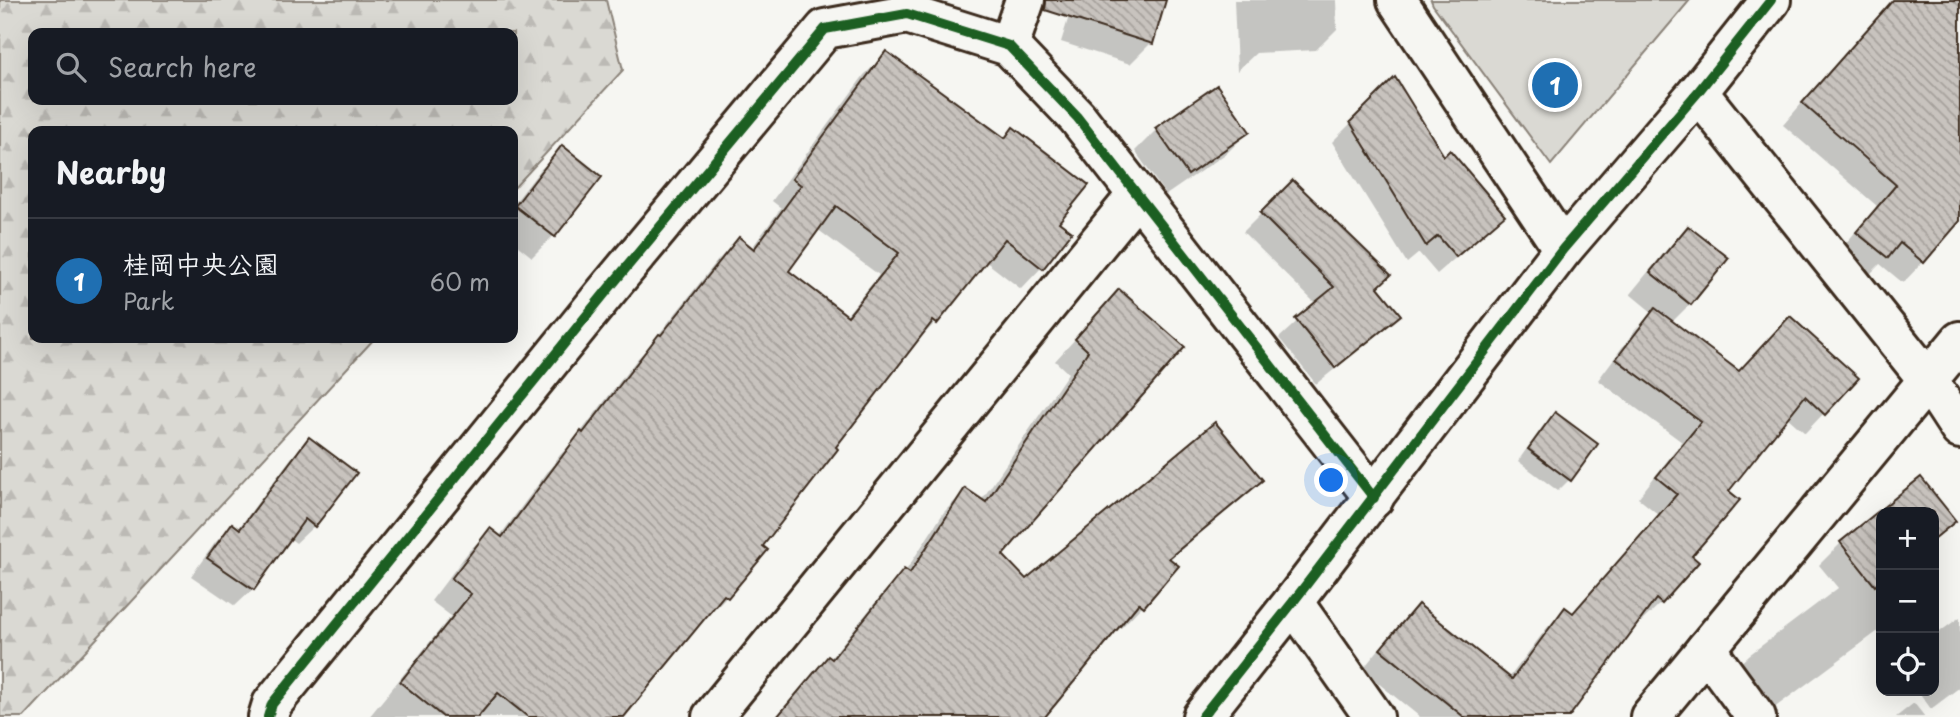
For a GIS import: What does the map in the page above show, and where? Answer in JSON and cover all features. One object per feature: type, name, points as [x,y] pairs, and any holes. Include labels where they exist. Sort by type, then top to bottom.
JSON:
[{"type":"street","points":[[1009,46],[1025,0]]},
{"type":"street","points":[[1397,0],[1563,249]]},
{"type":"street","points":[[1202,717],[1374,498],[1563,249],[1698,92],[1771,0]]},
{"type":"street","points":[[268,717],[272,704],[596,304],[825,29],[907,13],[1009,46],[1077,117],[1374,498]]},
{"type":"street","points":[[1698,92],[1928,380],[1960,429]]},
{"type":"street","points":[[712,717],[1137,195]]},
{"type":"street","points":[[1650,717],[1960,341]]},
{"type":"street","points":[[1293,602],[1374,717]]},
{"type":"street","points":[[1706,649],[1756,717]]},
{"type":"green space","points":[[0,0],[606,0],[623,70],[518,184],[518,126],[28,126],[28,343],[370,343],[24,717],[0,717]]},
{"type":"green space","points":[[1431,0],[1690,0],[1551,165]]},
{"type":"building","points":[[1046,0],[1166,0],[1153,44],[1045,10]]},
{"type":"building","points":[[1893,0],[1960,0],[1960,221],[1924,263],[1900,243],[1888,258],[1856,232],[1896,185],[1802,103]]},
{"type":"building","points":[[886,51],[1005,138],[1013,127],[1089,185],[1059,222],[1072,232],[1043,269],[1005,239],[937,324],[933,321],[763,546],[768,550],[728,598],[724,595],[624,717],[528,717],[498,693],[478,717],[443,717],[400,682],[471,594],[451,579],[490,528],[502,537],[581,431],[583,433],[659,334],[661,335],[739,237],[754,249],[801,185],[792,179]],"holes":[[[836,206],[899,253],[848,316],[789,271]]]},
{"type":"building","points":[[1395,77],[1444,156],[1450,150],[1505,215],[1456,257],[1438,236],[1426,246],[1350,122]]},
{"type":"building","points":[[1217,85],[1250,132],[1188,175],[1155,128]]},
{"type":"building","points":[[562,145],[602,177],[555,237],[518,208],[518,202]]},
{"type":"building","points":[[1293,180],[1391,275],[1378,287],[1401,315],[1335,368],[1295,319],[1334,287],[1260,213]]},
{"type":"building","points":[[1688,226],[1729,258],[1691,305],[1650,272]]},
{"type":"building","points":[[1119,289],[1185,347],[1003,555],[1026,579],[1215,422],[1263,480],[1169,558],[1179,566],[1144,607],[1139,603],[1045,717],[777,717],[828,656],[832,659],[904,569],[910,573],[965,488],[986,502],[1088,351],[1075,339]]},
{"type":"building","points":[[1655,308],[1739,371],[1790,316],[1859,378],[1825,415],[1805,396],[1729,491],[1740,500],[1692,556],[1699,562],[1662,604],[1656,599],[1569,717],[1464,717],[1380,649],[1418,604],[1512,679],[1565,607],[1573,613],[1677,494],[1656,477],[1701,422],[1616,359]]},
{"type":"building","points":[[1555,412],[1598,444],[1571,481],[1528,449]]},
{"type":"building","points":[[309,437],[357,473],[315,527],[305,519],[254,590],[207,558],[232,523],[240,529]]},
{"type":"building","points":[[1921,477],[1956,521],[1939,535],[1939,507],[1884,507]]},
{"type":"building","points":[[1876,513],[1875,586],[1840,542]]},
{"type":"cycle path","points":[[1202,717],[1563,249],[1698,92],[1771,0]]},
{"type":"cycle path","points":[[268,717],[272,704],[605,293],[825,29],[907,14],[1009,46],[1077,117],[1374,498]]},
{"type":"place","name":"桂岡中央公園","points":[[1555,85]]}]
